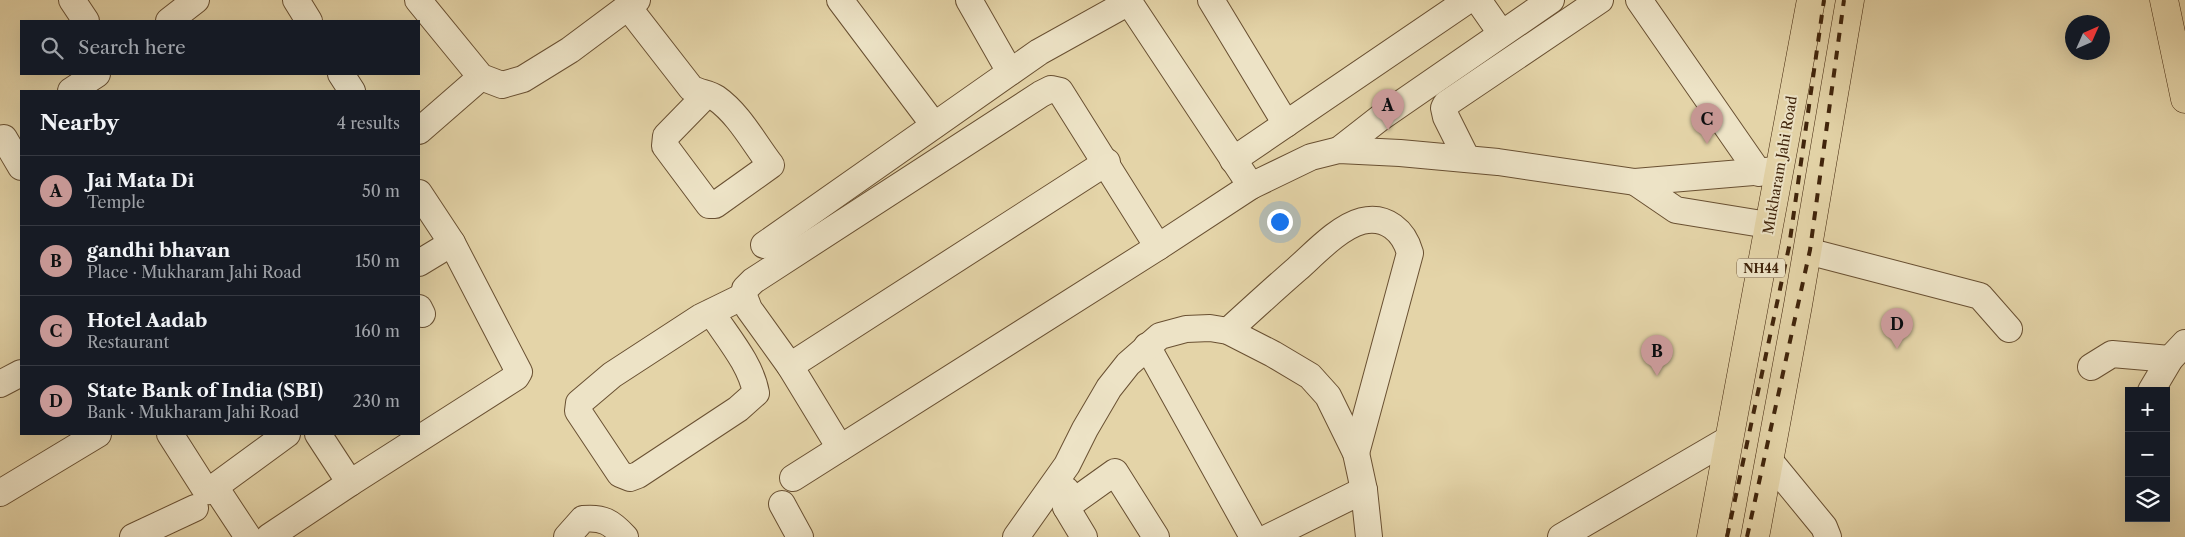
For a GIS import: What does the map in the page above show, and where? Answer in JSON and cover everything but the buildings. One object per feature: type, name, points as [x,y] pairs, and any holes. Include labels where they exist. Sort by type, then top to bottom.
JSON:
[{"type":"main road","name":"Mukharam Jahi Road","points":[[1711,537],[1768,225],[1768,171],[1811,0]]},
{"type":"main road","name":"NH44","points":[[1754,537],[1807,252],[1850,0]]},
{"type":"main road","points":[[2164,0],[2184,94]]},
{"type":"street","points":[[72,0],[85,20]]},
{"type":"street","points":[[170,20],[196,0]]},
{"type":"street","points":[[296,0],[308,20]]},
{"type":"street","points":[[418,0],[481,77],[502,85],[523,79],[570,50],[633,3],[691,88],[699,93],[707,94]]},
{"type":"street","points":[[840,0],[934,125]]},
{"type":"street","points":[[969,0],[1010,72]]},
{"type":"street","points":[[1210,0],[1286,124]]},
{"type":"street","points":[[1233,160],[1468,0]]},
{"type":"street","points":[[1478,0],[1501,33]]},
{"type":"street","points":[[1339,150],[1380,118],[1501,33],[1552,0]]},
{"type":"street","points":[[1467,159],[1446,117],[1444,108],[1446,104],[1600,0]]},
{"type":"street","points":[[1639,0],[1768,171]]},
{"type":"street","points":[[764,245],[1039,52],[1128,1],[1251,186]]},
{"type":"street","points":[[73,90],[95,75]]},
{"type":"street","points":[[342,75],[351,90]]},
{"type":"street","points":[[420,131],[481,77]]},
{"type":"street","points":[[840,448],[790,366],[749,309],[744,296],[745,289],[753,281],[1051,89],[1060,91],[1158,248]]},
{"type":"street","points":[[8,135],[20,165]]},
{"type":"street","points":[[793,478],[1158,248],[1251,186],[1311,157],[1339,150],[1467,159],[1635,182],[1768,171]]},
{"type":"street","points":[[790,366],[1106,162]]},
{"type":"street","points":[[1635,182],[1676,210],[1768,225]]},
{"type":"street","points":[[269,537],[516,377],[518,372],[452,243],[420,195]]},
{"type":"street","points":[[1228,331],[1324,244],[1352,224],[1364,220],[1384,220],[1400,231],[1407,240],[1410,253],[1356,453]]},
{"type":"street","points":[[420,262],[452,243]]},
{"type":"street","points":[[1807,252],[1980,296],[2009,329]]},
{"type":"street","points":[[711,312],[746,366],[754,382],[756,393],[738,409],[638,475],[630,478],[620,474],[578,411],[579,403],[583,397],[612,375],[701,317],[711,312],[744,296]]},
{"type":"street","points":[[1016,537],[1068,464],[1085,429],[1109,388],[1128,364],[1160,336],[1186,329],[1210,328],[1228,331],[1273,354],[1310,376],[1328,396],[1356,453],[1364,490],[1369,537]]},
{"type":"street","points":[[1147,346],[1209,461],[1253,537]]},
{"type":"street","points":[[2091,367],[2112,354],[2178,351]]},
{"type":"street","points":[[2154,387],[2178,351]]},
{"type":"street","points":[[0,384],[20,374]]},
{"type":"street","points":[[0,493],[96,435]]},
{"type":"street","points":[[171,435],[205,489],[209,491],[286,435]]},
{"type":"street","points":[[319,435],[350,483]]},
{"type":"street","points":[[1560,537],[1729,439]]},
{"type":"street","points":[[1769,460],[1824,527],[1828,537]]},
{"type":"street","points":[[1068,464],[1066,507],[1084,537]]},
{"type":"street","points":[[1066,507],[1115,472],[1156,537]]},
{"type":"street","points":[[215,487],[248,537]]},
{"type":"street","points":[[1269,537],[1364,490]]},
{"type":"street","points":[[782,504],[800,537]]},
{"type":"street","points":[[133,537],[195,508]]},
{"type":"street","points":[[567,537],[583,519],[597,518],[614,524],[625,537]]},
{"type":"railway","points":[[1727,537],[1789,247],[1824,0]]},
{"type":"railway","points":[[1747,537],[1810,250],[1844,0]]},
{"type":"place","name":"Jai Mata Di","points":[[1388,130]]},
{"type":"place","name":"Hotel Aadab","points":[[1707,144]]},
{"type":"place","name":"State Bank of India (SBI)","points":[[1897,349]]},
{"type":"place","name":"gandhi bhavan","points":[[1657,376]]}]
